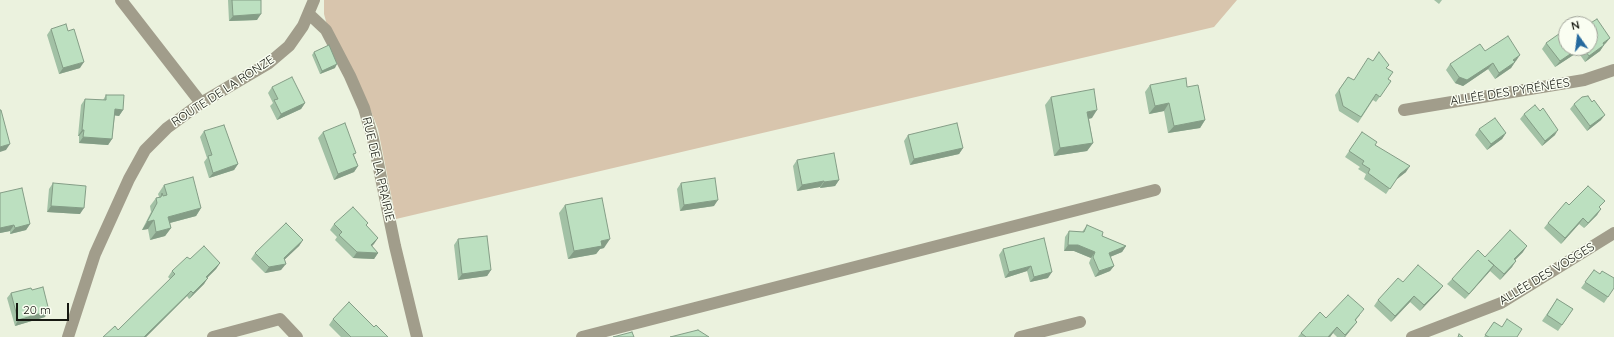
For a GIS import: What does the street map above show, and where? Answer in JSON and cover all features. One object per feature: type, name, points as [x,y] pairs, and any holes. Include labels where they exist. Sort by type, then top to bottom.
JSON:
[{"type":"street","points":[[121,0],[201,103]]},
{"type":"street","name":"ROUTE DE LA RONZE","points":[[68,337],[95,254],[128,179],[145,150],[167,128],[201,103],[269,63],[289,46],[303,26],[314,0]]},
{"type":"street","name":"RUE DE LA PRAIRIE","points":[[308,14],[326,30],[350,76],[364,108],[373,139],[394,246],[417,337]]},
{"type":"street","name":"ALLÉE DES PYRÉNÉES","points":[[1404,110],[1584,80],[1614,70]]},
{"type":"street","points":[[582,337],[1155,190]]},
{"type":"street","name":"ALLÉE DES VOSGES","points":[[1412,337],[1501,303],[1614,233]]},
{"type":"street","points":[[213,337],[280,319],[297,337]]},
{"type":"street","points":[[1020,337],[1080,322]]},
{"type":"shaded area","points":[[324,0],[1237,0],[1214,27],[396,219],[378,129],[371,111],[327,25],[324,14]]},
{"type":"building","points":[[232,0],[261,0],[261,14],[233,16]]},
{"type":"building","points":[[1598,20],[1610,38],[1603,43],[1604,45],[1598,49]]},
{"type":"building","points":[[66,24],[68,31],[74,29],[84,62],[63,68],[51,29]]},
{"type":"building","points":[[1558,35],[1558,56],[1567,56],[1560,61],[1546,43]]},
{"type":"building","points":[[1508,36],[1520,55],[1513,60],[1515,62],[1499,73],[1493,63],[1467,80],[1459,77],[1450,64],[1480,44],[1485,51]]},
{"type":"building","points":[[329,45],[337,64],[322,71],[314,52]]},
{"type":"building","points":[[1379,52],[1389,65],[1386,68],[1393,72],[1388,79],[1391,81],[1380,97],[1376,94],[1361,117],[1343,106],[1339,90],[1348,77],[1354,80],[1368,58],[1373,61]]},
{"type":"building","points":[[292,77],[305,103],[281,114],[274,100],[278,99],[272,87]]},
{"type":"building","points":[[1186,78],[1187,87],[1198,85],[1205,120],[1174,126],[1169,103],[1155,106],[1150,85]]},
{"type":"building","points":[[1094,89],[1097,110],[1087,112],[1093,143],[1060,148],[1051,97]]},
{"type":"building","points":[[106,95],[124,95],[123,110],[115,109],[112,139],[83,137],[84,130],[82,130],[85,99],[106,100]]},
{"type":"building","points":[[1588,96],[1592,102],[1594,100],[1605,115],[1590,126],[1574,104],[1582,97]]},
{"type":"building","points":[[1535,105],[1540,111],[1543,108],[1558,130],[1545,141],[1524,114]]},
{"type":"building","points":[[0,110],[10,144],[0,147]]},
{"type":"building","points":[[1495,118],[1506,133],[1491,144],[1479,129]]},
{"type":"building","points":[[345,123],[356,153],[353,154],[358,166],[338,174],[323,132]]},
{"type":"building","points":[[957,123],[963,148],[914,159],[908,135]]},
{"type":"building","points":[[224,125],[238,164],[213,173],[208,156],[212,155],[204,131]]},
{"type":"building","points":[[1362,132],[1377,142],[1375,145],[1410,166],[1400,174],[1390,189],[1368,173],[1370,169],[1362,164],[1364,161],[1349,151]]},
{"type":"building","points":[[834,153],[839,180],[802,185],[797,160]]},
{"type":"building","points":[[193,177],[201,208],[168,217],[171,228],[156,232],[154,220],[147,222],[157,203],[156,198],[161,197],[162,193],[163,196],[167,195],[164,185]]},
{"type":"building","points":[[715,178],[718,200],[684,205],[681,183]]},
{"type":"building","points":[[53,183],[86,186],[84,208],[51,206]]},
{"type":"building","points":[[1588,186],[1605,201],[1599,207],[1601,209],[1588,223],[1583,218],[1565,238],[1548,223],[1566,202],[1569,205]]},
{"type":"building","points":[[22,188],[30,224],[15,228],[14,225],[0,228],[0,193]]},
{"type":"building","points":[[602,198],[610,239],[601,241],[602,246],[574,251],[565,205]]},
{"type":"building","points":[[353,207],[368,223],[366,225],[378,238],[371,245],[378,253],[357,252],[339,235],[342,232],[334,224]]},
{"type":"building","points":[[286,223],[303,240],[284,258],[286,264],[269,267],[255,253]]},
{"type":"building","points":[[1087,225],[1103,232],[1102,236],[1126,246],[1109,253],[1114,266],[1099,271],[1093,257],[1095,252],[1078,245],[1068,245],[1069,231],[1084,232]]},
{"type":"building","points":[[1510,230],[1527,246],[1514,259],[1516,261],[1504,274],[1494,265],[1469,294],[1452,279],[1478,250],[1485,257]]},
{"type":"building","points":[[487,236],[491,270],[462,274],[458,239]]},
{"type":"building","points":[[1044,238],[1052,272],[1034,277],[1031,266],[1009,272],[1003,249]]},
{"type":"building","points":[[204,246],[220,263],[193,293],[191,291],[144,337],[103,337],[115,326],[118,330],[175,274],[172,271],[187,257],[190,259]]},
{"type":"building","points":[[1418,265],[1443,286],[1424,305],[1414,296],[1395,316],[1378,300],[1398,278],[1403,282]]},
{"type":"building","points":[[1594,270],[1600,274],[1602,271],[1614,278],[1614,288],[1608,297],[1585,282]]},
{"type":"building","points":[[43,287],[49,311],[18,320],[11,293],[31,288],[32,290]]},
{"type":"building","points":[[1348,295],[1364,309],[1355,320],[1357,322],[1345,335],[1337,327],[1328,337],[1306,337],[1301,333],[1320,312],[1326,318]]},
{"type":"building","points":[[1557,299],[1573,309],[1562,325],[1547,315]]},
{"type":"building","points":[[349,302],[374,327],[376,325],[388,337],[351,337],[333,319]]},
{"type":"building","points":[[1507,319],[1522,329],[1517,337],[1489,337],[1485,335],[1494,322],[1502,327]]},
{"type":"building","points":[[698,330],[709,337],[670,337]]},
{"type":"building","points":[[632,332],[634,337],[613,337]]}]
